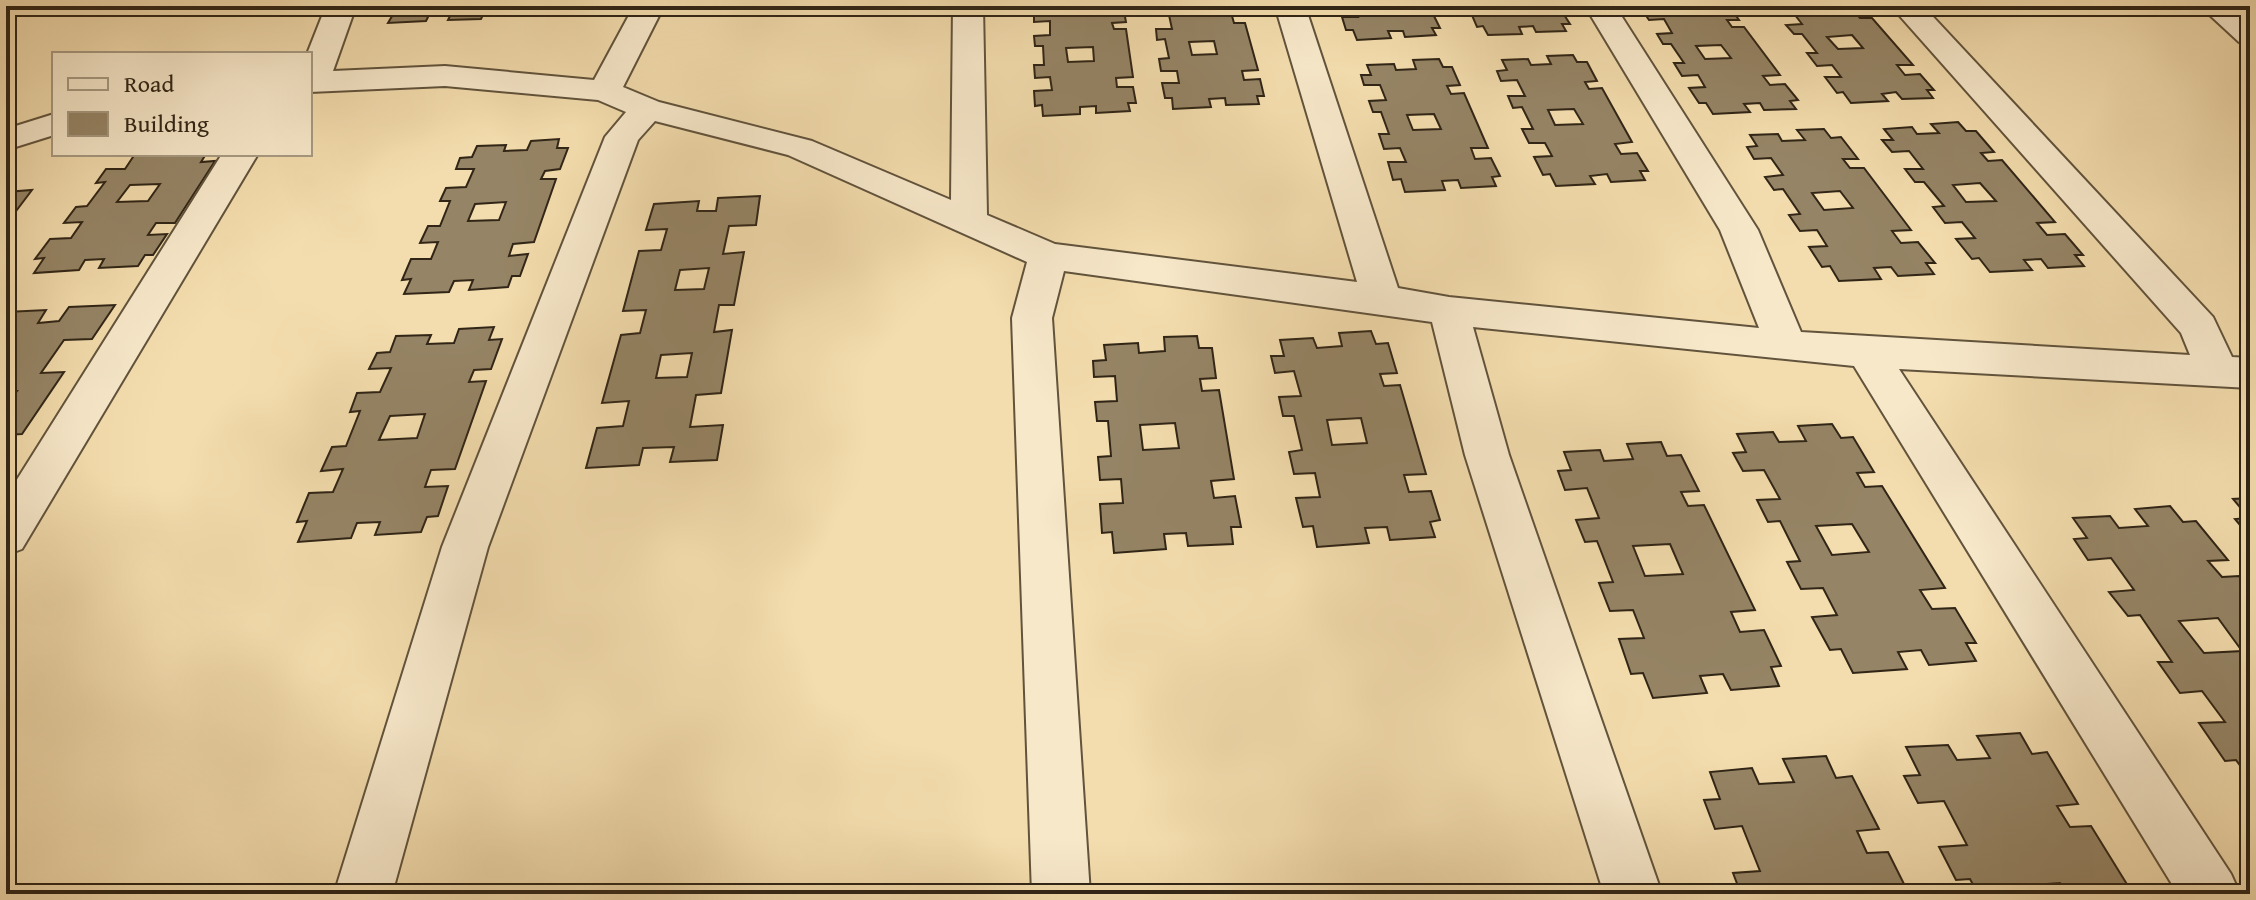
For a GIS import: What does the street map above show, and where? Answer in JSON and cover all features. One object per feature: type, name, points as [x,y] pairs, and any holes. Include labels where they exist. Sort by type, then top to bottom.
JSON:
[{"type":"street","points":[[341,6],[312,82],[445,76],[604,91],[647,109],[800,148],[1048,256],[1383,299],[1449,311],[1867,353],[2234,372]]},
{"type":"street","points":[[604,91],[643,23],[649,6]]},
{"type":"street","points":[[968,6],[969,219]]},
{"type":"street","points":[[1290,6],[1365,254],[1383,299]]},
{"type":"street","points":[[1600,6],[1739,230],[1786,345]]},
{"type":"street","points":[[1906,6],[2199,327],[2234,372]]},
{"type":"street","points":[[2215,6],[2250,35]]},
{"type":"street","points":[[363,894],[465,547],[622,137],[647,109]]},
{"type":"street","points":[[6,140],[52,125]]},
{"type":"street","points":[[6,536],[239,156]]},
{"type":"street","points":[[1048,256],[1032,318],[1061,894]]},
{"type":"street","points":[[1449,311],[1487,455],[1633,894]]},
{"type":"street","points":[[1867,353],[2211,894]]},
{"type":"building","points":[[398,6],[487,6],[481,19],[448,20],[452,12],[430,13],[426,21],[388,23]]},
{"type":"building","points":[[1043,6],[1123,6],[1126,22],[1112,23],[1114,29],[1126,29],[1133,77],[1116,78],[1117,87],[1133,87],[1136,103],[1128,103],[1130,111],[1096,113],[1096,106],[1080,107],[1080,114],[1043,116],[1042,105],[1035,106],[1034,91],[1052,90],[1050,77],[1035,78],[1034,65],[1044,65],[1043,46],[1035,46],[1034,36],[1050,35],[1050,21],[1034,22],[1034,13],[1043,13]],"holes":[[[1093,47],[1094,61],[1068,62],[1066,48]]]},
{"type":"building","points":[[1242,6],[1245,16],[1232,16],[1234,23],[1245,23],[1258,70],[1242,71],[1244,80],[1260,79],[1264,96],[1257,96],[1259,104],[1226,105],[1225,98],[1209,99],[1211,107],[1173,109],[1172,98],[1165,98],[1162,83],[1179,83],[1177,71],[1161,71],[1159,59],[1169,58],[1165,39],[1157,40],[1156,29],[1172,29],[1169,15],[1154,16],[1152,7]],"holes":[[[1214,41],[1217,54],[1192,55],[1189,42]]]},
{"type":"building","points":[[1353,6],[1415,6],[1419,14],[1433,14],[1440,28],[1432,28],[1436,35],[1405,37],[1403,31],[1388,31],[1391,38],[1357,40],[1353,30],[1346,30],[1342,17],[1358,17]]},
{"type":"building","points":[[1483,6],[1544,6],[1547,11],[1561,10],[1570,24],[1562,24],[1566,31],[1536,32],[1533,26],[1519,27],[1522,34],[1488,35],[1483,26],[1477,27],[1471,13],[1487,13]]},
{"type":"building","points":[[1649,6],[1729,6],[1739,20],[1727,20],[1732,27],[1744,27],[1780,75],[1763,76],[1770,85],[1785,84],[1798,100],[1790,101],[1796,109],[1764,110],[1760,103],[1744,104],[1750,112],[1713,114],[1706,103],[1699,103],[1689,88],[1705,87],[1698,75],[1682,76],[1674,63],[1684,63],[1671,44],[1663,44],[1657,34],[1672,33],[1664,19],[1649,20],[1643,11],[1652,10]],"holes":[[[1721,45],[1731,58],[1705,59],[1696,46]]]},
{"type":"building","points":[[1773,6],[1862,6],[1866,11],[1854,11],[1860,18],[1872,18],[1913,65],[1897,65],[1905,75],[1920,74],[1934,90],[1927,90],[1933,98],[1902,99],[1896,92],[1882,94],[1888,101],[1851,103],[1843,92],[1837,93],[1825,77],[1841,77],[1832,65],[1817,66],[1807,53],[1817,53],[1802,34],[1794,34],[1786,25],[1802,24],[1791,10],[1776,11]],"holes":[[[1852,35],[1863,48],[1838,49],[1827,37]]]},
{"type":"building","points":[[1573,55],[1577,62],[1587,62],[1597,81],[1585,82],[1589,89],[1602,88],[1632,142],[1615,144],[1621,154],[1637,153],[1648,171],[1640,171],[1645,180],[1611,182],[1607,174],[1590,176],[1595,184],[1556,186],[1550,174],[1543,175],[1534,157],[1552,156],[1545,143],[1529,143],[1522,129],[1533,129],[1522,107],[1513,108],[1508,96],[1525,96],[1517,80],[1501,81],[1497,71],[1507,70],[1502,60],[1528,59],[1531,65],[1551,64],[1547,56]],"holes":[[[1574,109],[1583,124],[1555,125],[1548,110]]]},
{"type":"building","points":[[1439,59],[1443,67],[1452,67],[1460,85],[1447,86],[1451,94],[1464,93],[1488,148],[1471,148],[1475,159],[1491,158],[1500,176],[1492,177],[1496,186],[1461,188],[1458,180],[1442,181],[1445,190],[1405,192],[1401,179],[1393,180],[1388,162],[1406,162],[1400,148],[1384,149],[1379,134],[1389,134],[1381,112],[1373,112],[1369,101],[1386,100],[1380,85],[1364,85],[1361,75],[1371,75],[1367,65],[1394,64],[1396,70],[1416,69],[1413,60]],"holes":[[[1434,114],[1441,129],[1413,130],[1407,115]]]},
{"type":"building","points":[[1958,122],[1966,131],[1976,131],[1994,152],[1981,153],[1988,161],[2002,160],[2055,222],[2037,223],[2047,235],[2065,234],[2083,255],[2075,255],[2084,266],[2048,268],[2041,259],[2024,260],[2032,270],[1990,272],[1979,258],[1972,259],[1956,239],[1975,238],[1962,222],[1945,223],[1933,207],[1944,206],[1924,182],[1915,182],[1905,169],[1923,169],[1909,151],[1892,152],[1882,140],[1893,140],[1884,129],[1912,127],[1917,134],[1939,133],[1931,124]],"holes":[[[1980,183],[1996,201],[1966,202],[1953,185]]]},
{"type":"building","points":[[1824,129],[1831,138],[1841,137],[1858,159],[1843,159],[1850,168],[1864,168],[1911,230],[1892,231],[1901,243],[1918,242],[1935,263],[1926,263],[1934,274],[1898,276],[1891,267],[1874,268],[1881,279],[1839,281],[1830,266],[1822,267],[1809,247],[1827,246],[1817,230],[1800,231],[1789,215],[1800,214],[1783,189],[1774,190],[1765,177],[1783,175],[1771,158],[1754,159],[1747,147],[1757,146],[1750,135],[1778,134],[1782,141],[1805,140],[1797,130]],"holes":[[[1840,191],[1853,208],[1824,210],[1812,193]]]},
{"type":"building","points":[[559,139],[557,148],[568,148],[560,169],[545,171],[541,179],[556,179],[534,242],[513,244],[509,256],[528,254],[520,276],[512,276],[508,287],[469,290],[473,280],[454,281],[449,292],[404,294],[411,279],[402,280],[411,259],[431,259],[438,242],[420,243],[428,226],[440,226],[450,201],[440,201],[446,188],[466,187],[474,169],[456,169],[460,158],[472,157],[477,146],[506,145],[504,151],[527,150],[531,141]],"holes":[[[506,202],[499,220],[468,221],[475,204]]]},
{"type":"building","points":[[134,156],[205,156],[201,162],[215,161],[175,223],[156,223],[148,235],[167,234],[153,255],[145,255],[138,266],[99,268],[104,259],[85,260],[79,270],[34,273],[44,258],[35,259],[50,239],[71,238],[82,222],[64,223],[76,207],[87,206],[105,182],[96,183],[106,169],[125,169]],"holes":[[[160,184],[148,201],[117,202],[130,185]]]},
{"type":"building","points":[[32,190],[10,219],[6,219],[6,192]]},
{"type":"building","points":[[760,196],[756,225],[729,226],[723,254],[744,252],[734,305],[719,305],[714,332],[732,330],[721,393],[696,395],[690,427],[723,425],[717,460],[670,462],[674,447],[643,448],[639,465],[586,468],[597,428],[623,426],[629,401],[602,403],[621,335],[640,333],[646,310],[623,311],[639,251],[661,250],[667,229],[646,230],[654,204],[699,201],[697,211],[716,211],[718,198]],"holes":[[[709,268],[704,289],[675,290],[680,270]],[[692,353],[687,377],[656,378],[661,355]]]},
{"type":"building","points":[[115,305],[92,339],[64,340],[41,373],[64,372],[22,434],[6,435],[6,406],[17,391],[6,391],[6,312],[46,310],[38,323],[59,321],[69,307]]},
{"type":"building","points":[[494,327],[489,340],[502,339],[491,369],[474,370],[469,382],[486,381],[455,469],[431,470],[425,487],[448,486],[438,516],[427,517],[421,532],[375,535],[380,522],[357,523],[351,538],[298,542],[307,521],[297,522],[309,493],[333,492],[343,469],[321,471],[332,447],[346,446],[360,411],[350,412],[357,393],[380,392],[391,368],[369,369],[377,353],[390,352],[396,336],[431,335],[427,344],[454,343],[459,329]],"holes":[[[425,414],[417,438],[379,440],[390,416]]]},
{"type":"building","points":[[1371,331],[1376,344],[1388,343],[1397,373],[1380,374],[1384,386],[1400,385],[1426,474],[1404,475],[1409,492],[1431,491],[1440,520],[1430,522],[1435,537],[1390,540],[1387,527],[1365,528],[1369,543],[1317,547],[1313,526],[1303,527],[1296,498],[1320,497],[1315,473],[1294,474],[1289,452],[1302,450],[1294,416],[1283,416],[1279,397],[1301,396],[1294,371],[1275,373],[1271,356],[1284,356],[1280,340],[1313,338],[1317,348],[1342,346],[1339,333]],"holes":[[[1361,418],[1367,443],[1332,445],[1327,420]]]},
{"type":"building","points":[[1197,336],[1199,348],[1212,348],[1216,378],[1200,379],[1202,391],[1219,390],[1234,479],[1211,481],[1214,498],[1235,496],[1241,527],[1231,527],[1233,544],[1188,546],[1186,533],[1164,534],[1166,549],[1114,553],[1112,532],[1102,533],[1100,504],[1123,503],[1121,479],[1100,480],[1098,457],[1111,456],[1108,421],[1097,421],[1095,402],[1117,401],[1115,376],[1094,377],[1093,361],[1106,360],[1104,345],[1138,343],[1139,353],[1165,351],[1164,337]],"holes":[[[1175,423],[1179,448],[1143,450],[1140,425]]]},
{"type":"building","points":[[1832,424],[1841,438],[1853,437],[1874,472],[1857,473],[1865,487],[1882,486],[1945,588],[1920,590],[1932,609],[1955,608],[1976,643],[1966,643],[1976,661],[1929,665],[1921,650],[1898,652],[1907,669],[1853,673],[1841,649],[1830,650],[1812,617],[1837,615],[1823,588],[1801,589],[1787,562],[1800,561],[1780,521],[1768,522],[1757,500],[1780,499],[1764,470],[1743,471],[1733,453],[1746,452],[1737,434],[1773,432],[1779,442],[1806,441],[1798,426]],"holes":[[[1852,524],[1869,552],[1832,555],[1816,526]]]},
{"type":"building","points":[[1661,442],[1667,456],[1681,455],[1699,491],[1681,492],[1688,506],[1704,505],[1755,610],[1731,612],[1740,632],[1764,630],[1781,666],[1771,667],[1779,686],[1731,690],[1723,674],[1700,676],[1707,693],[1653,698],[1643,673],[1631,674],[1619,639],[1644,638],[1633,610],[1610,611],[1599,583],[1613,582],[1597,541],[1585,542],[1576,520],[1599,518],[1587,488],[1565,490],[1558,471],[1571,470],[1564,452],[1600,450],[1604,461],[1633,459],[1627,444]],"holes":[[[1670,544],[1683,574],[1645,576],[1633,546]]]},
{"type":"building","points":[[2250,498],[2250,537],[2235,519],[2249,518],[2233,499]]},
{"type":"building","points":[[2170,506],[2183,522],[2196,521],[2228,560],[2208,561],[2222,577],[2239,576],[2250,589],[2250,779],[2236,760],[2225,761],[2199,723],[2225,722],[2202,691],[2180,693],[2158,662],[2172,662],[2140,615],[2128,616],[2109,592],[2134,590],[2111,558],[2088,560],[2074,539],[2087,538],[2073,518],[2110,516],[2119,528],[2148,526],[2135,509]],"holes":[[[2218,618],[2242,651],[2204,653],[2179,621]]]},
{"type":"building","points":[[2020,733],[2032,754],[2047,752],[2078,804],[2057,806],[2070,827],[2091,826],[2133,894],[2067,894],[2060,883],[2016,886],[2020,894],[1978,894],[1970,879],[1956,880],[1939,847],[1967,845],[1944,801],[1918,803],[1904,776],[1920,775],[1906,747],[1948,745],[1957,760],[1990,758],[1977,736]]},
{"type":"building","points":[[1826,756],[1836,778],[1852,776],[1879,829],[1857,831],[1867,853],[1888,852],[1909,894],[1741,894],[1733,873],[1760,871],[1742,826],[1715,829],[1704,800],[1720,799],[1710,772],[1752,768],[1759,784],[1794,782],[1783,759]]}]
